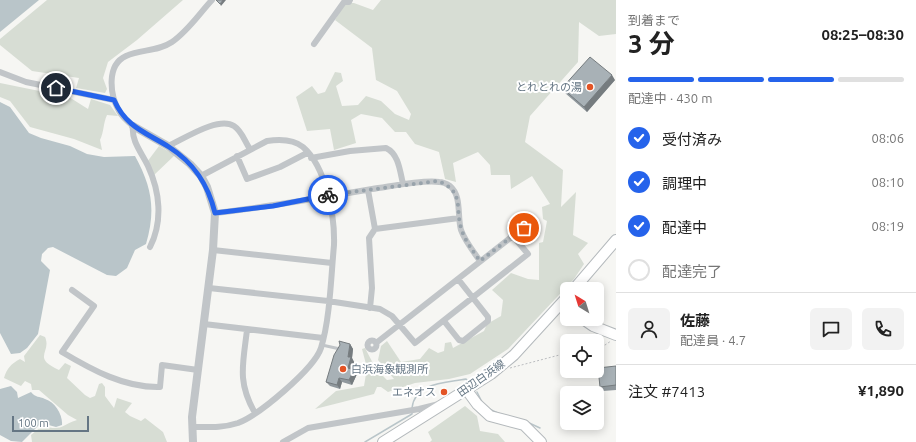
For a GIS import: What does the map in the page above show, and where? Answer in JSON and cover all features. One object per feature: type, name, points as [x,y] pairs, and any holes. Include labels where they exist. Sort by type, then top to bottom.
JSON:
[{"type":"main road","points":[[580,282],[616,240]]},
{"type":"main road","name":"田辺白浜線","points":[[383,442],[491,374],[514,355],[560,307]]},
{"type":"main road","points":[[593,326],[613,338]]},
{"type":"main road","points":[[466,389],[477,404],[490,416],[524,425],[541,442]]},
{"type":"street","points":[[193,442],[192,427],[209,288],[215,213],[207,187],[201,176],[181,155],[133,126],[119,112],[114,100],[112,75],[115,65],[126,56],[158,49],[180,36],[212,0]]},
{"type":"street","points":[[314,44],[344,2],[349,2],[350,0]]},
{"type":"street","points":[[0,72],[26,82],[114,100]]},
{"type":"street","points":[[168,146],[216,124],[226,123],[235,127],[250,149]]},
{"type":"street","points":[[133,126],[132,134],[149,168],[159,201],[158,226],[150,247]]},
{"type":"street","points":[[192,427],[220,427],[238,422],[255,413],[303,374],[315,359],[322,341],[328,301],[334,230],[328,195],[322,176],[309,155],[294,143],[278,139],[267,141],[201,176]]},
{"type":"street","points":[[237,156],[247,179],[309,155],[386,148],[390,150],[398,160],[403,184]]},
{"type":"street","points":[[215,213],[273,206],[328,195],[403,184],[438,181],[448,185],[456,196],[459,218],[466,241],[480,261]]},
{"type":"street","points":[[368,190],[375,229],[369,238],[372,288],[370,308]]},
{"type":"street","points":[[375,229],[459,218]]},
{"type":"street","points":[[376,343],[523,228]]},
{"type":"street","points":[[209,288],[328,301],[380,309],[400,323],[416,343],[528,254],[513,236]]},
{"type":"street","points":[[213,250],[332,264]]},
{"type":"street","points":[[444,321],[459,340],[463,341],[488,321],[488,317],[458,279]]},
{"type":"street","points":[[72,290],[94,306],[62,352],[92,370],[121,380],[150,387],[160,387],[162,364],[198,370]]},
{"type":"street","points":[[204,324],[322,341]]},
{"type":"street","points":[[247,330],[242,372],[243,385],[247,399],[255,413]]},
{"type":"street","points":[[283,442],[308,428],[419,409],[446,402]]},
{"type":"lane","points":[[322,341],[340,349]]},
{"type":"path","points":[[604,345],[613,338]]},
{"type":"path","points":[[505,370],[560,355]]},
{"type":"shaded area","points":[[0,0],[39,0],[0,32]]},
{"type":"shaded area","points":[[47,0],[183,0],[137,40],[108,62],[103,78],[107,89],[105,93],[76,88],[79,78],[32,71],[0,45],[0,39]]},
{"type":"shaded area","points":[[381,0],[616,0],[616,34],[599,36],[579,22],[578,62],[530,116],[525,142],[563,170],[561,207],[576,192],[573,235],[588,243],[578,254],[584,264],[574,279],[571,282],[560,282],[560,294],[508,349],[470,374],[449,379],[415,383],[388,392],[381,387],[377,387],[374,394],[315,409],[336,391],[364,386],[367,368],[362,349],[365,348],[376,369],[387,380],[394,379],[378,360],[381,346],[387,341],[401,362],[420,359],[429,348],[438,353],[444,351],[445,343],[451,342],[453,348],[484,331],[487,324],[501,316],[503,300],[492,290],[511,273],[528,279],[539,280],[539,243],[543,242],[547,221],[543,219],[542,207],[550,204],[532,176],[511,189],[510,175],[491,175],[490,165],[478,152],[453,163],[456,182],[445,179],[439,152],[415,144],[406,132],[395,132],[382,118],[361,114],[351,120],[356,143],[334,150],[330,129],[307,131],[296,97],[312,86],[318,94],[325,92],[335,72],[341,73],[343,81],[336,86],[342,106],[358,105],[366,96],[381,101],[395,114],[409,120],[411,114],[397,91],[376,80],[372,48],[335,20],[345,3],[354,3],[373,10]]},
{"type":"shaded area","points":[[0,83],[69,97],[88,109],[91,99],[110,105],[118,116],[107,115],[100,140],[102,150],[74,139],[30,127],[10,101],[0,97]]},
{"type":"shaded area","points":[[0,102],[10,107],[29,133],[41,138],[70,146],[87,154],[104,157],[135,156],[141,167],[151,199],[151,220],[146,244],[135,250],[127,268],[116,276],[107,275],[53,247],[48,248],[42,254],[41,261],[50,270],[38,334],[27,348],[20,353],[11,354],[0,333]]},
{"type":"shaded area","points":[[159,146],[175,155],[154,175],[147,162]]},
{"type":"shaded area","points":[[40,335],[45,337],[46,347],[44,358],[46,362],[59,370],[65,363],[71,366],[67,378],[85,395],[90,398],[95,396],[99,384],[102,383],[105,387],[105,396],[114,408],[117,398],[132,403],[125,412],[141,421],[145,418],[163,432],[167,442],[32,442],[31,435],[42,426],[58,428],[77,420],[68,415],[39,390],[32,390],[31,384],[25,381],[21,386],[4,378],[8,369],[14,363],[20,359],[25,362],[24,356]]},
{"type":"shaded area","points":[[11,386],[17,392],[18,398],[31,392],[36,396],[52,403],[60,413],[62,425],[56,427],[41,423],[22,442],[11,441],[0,435],[0,389]]},
{"type":"shaded area","points":[[465,406],[477,416],[480,431],[498,434],[505,442],[430,442],[432,440],[428,432]]},
{"type":"building","points":[[216,0],[223,0],[220,4]]},
{"type":"building","name":"とれとれの湯","points":[[590,57],[612,75],[584,107],[562,88]]},
{"type":"building","name":"白浜海象観測所","points":[[339,341],[350,344],[348,357],[351,357],[348,368],[354,370],[349,380],[339,378],[337,385],[326,382],[334,355],[340,345]]},
{"type":"building","points":[[616,366],[616,385],[600,386],[599,378],[604,378],[604,367]]},
{"type":"waterway","points":[[412,408],[414,399],[425,388],[441,383],[466,379],[469,382]]},
{"type":"waterway","points":[[477,392],[482,402]]},
{"type":"waterway","points":[[489,409],[500,414]]},
{"type":"waterway","points":[[365,442],[412,414],[412,412]]},
{"type":"waterway","points":[[527,422],[540,428]]},
{"type":"way so far","points":[[328,195],[403,184],[438,181],[448,185],[456,196],[461,230],[466,241],[480,261],[524,228]]},
{"type":"place","name":"とれとれの湯","points":[[590,87]]},
{"type":"place","name":"白浜海象観測所","points":[[343,369]]},
{"type":"place","name":"エネオス","points":[[444,392]]},
{"type":"route","points":[[56,88],[114,100],[119,112],[133,126],[181,155],[201,176],[207,187],[215,213],[273,206],[328,195]]}]
